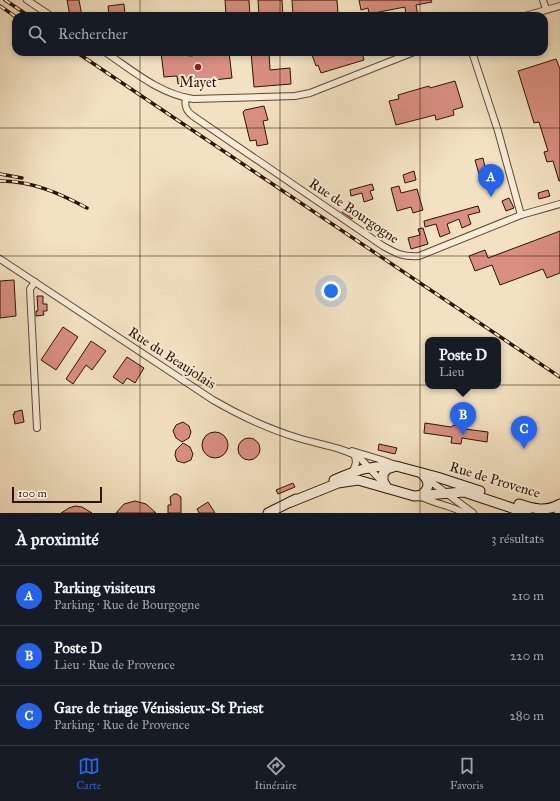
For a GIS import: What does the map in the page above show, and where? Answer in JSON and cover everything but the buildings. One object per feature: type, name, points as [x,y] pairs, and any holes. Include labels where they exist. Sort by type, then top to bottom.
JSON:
[{"type":"main road","name":"Rue de Provence","points":[[291,502],[306,493],[353,471],[380,465],[396,466],[423,475],[467,486],[534,508],[549,509],[560,504]]},
{"type":"main road","points":[[386,487],[382,478],[385,471],[391,466],[396,466]]},
{"type":"main road","points":[[420,496],[425,492],[428,484],[423,475]]},
{"type":"main road","name":"Rue de Provence","points":[[291,502],[338,483],[351,480],[386,487],[414,496],[464,492],[527,513]]},
{"type":"main road","points":[[268,513],[291,502]]},
{"type":"street","points":[[27,0],[45,12]]},
{"type":"street","points":[[543,0],[546,9]]},
{"type":"street","points":[[537,12],[560,6]]},
{"type":"street","points":[[111,56],[158,87],[178,96],[193,99],[295,96],[310,93],[404,56]]},
{"type":"street","points":[[473,56],[498,131],[521,215]]},
{"type":"street","name":"Rue de Bourgogne","points":[[186,98],[185,107],[193,116],[383,246],[399,255],[408,257],[419,256],[521,215],[560,204]]},
{"type":"street","name":"Rue du Beaujolais","points":[[0,259],[199,392],[254,422],[286,435],[355,455],[360,458],[386,487]]},
{"type":"street","points":[[35,282],[30,289],[37,428]]},
{"type":"street","name":"Rue du Beaujolais","points":[[344,451],[357,452],[396,466]]},
{"type":"street","points":[[353,471],[356,464],[355,455]]},
{"type":"street","points":[[423,475],[459,504],[473,513]]},
{"type":"street","points":[[459,504],[464,492]]},
{"type":"street","points":[[420,496],[429,501],[457,509],[464,513]]},
{"type":"railway","points":[[5,0],[23,12]]},
{"type":"railway","points":[[0,6],[12,14]]},
{"type":"railway","points":[[82,56],[500,337]]},
{"type":"railway","points":[[0,174],[22,178]]},
{"type":"railway","points":[[0,181],[23,183],[45,189],[66,197],[87,208]]},
{"type":"railway","points":[[501,337],[560,377]]},
{"type":"place","name":"Mayet","points":[[198,67]]},
{"type":"place","name":"Parking visiteurs","points":[[491,197]]},
{"type":"place","name":"Poste D","points":[[463,435]]},
{"type":"place","name":"Gare de triage Vénissieux-St Priest","points":[[524,449]]}]
